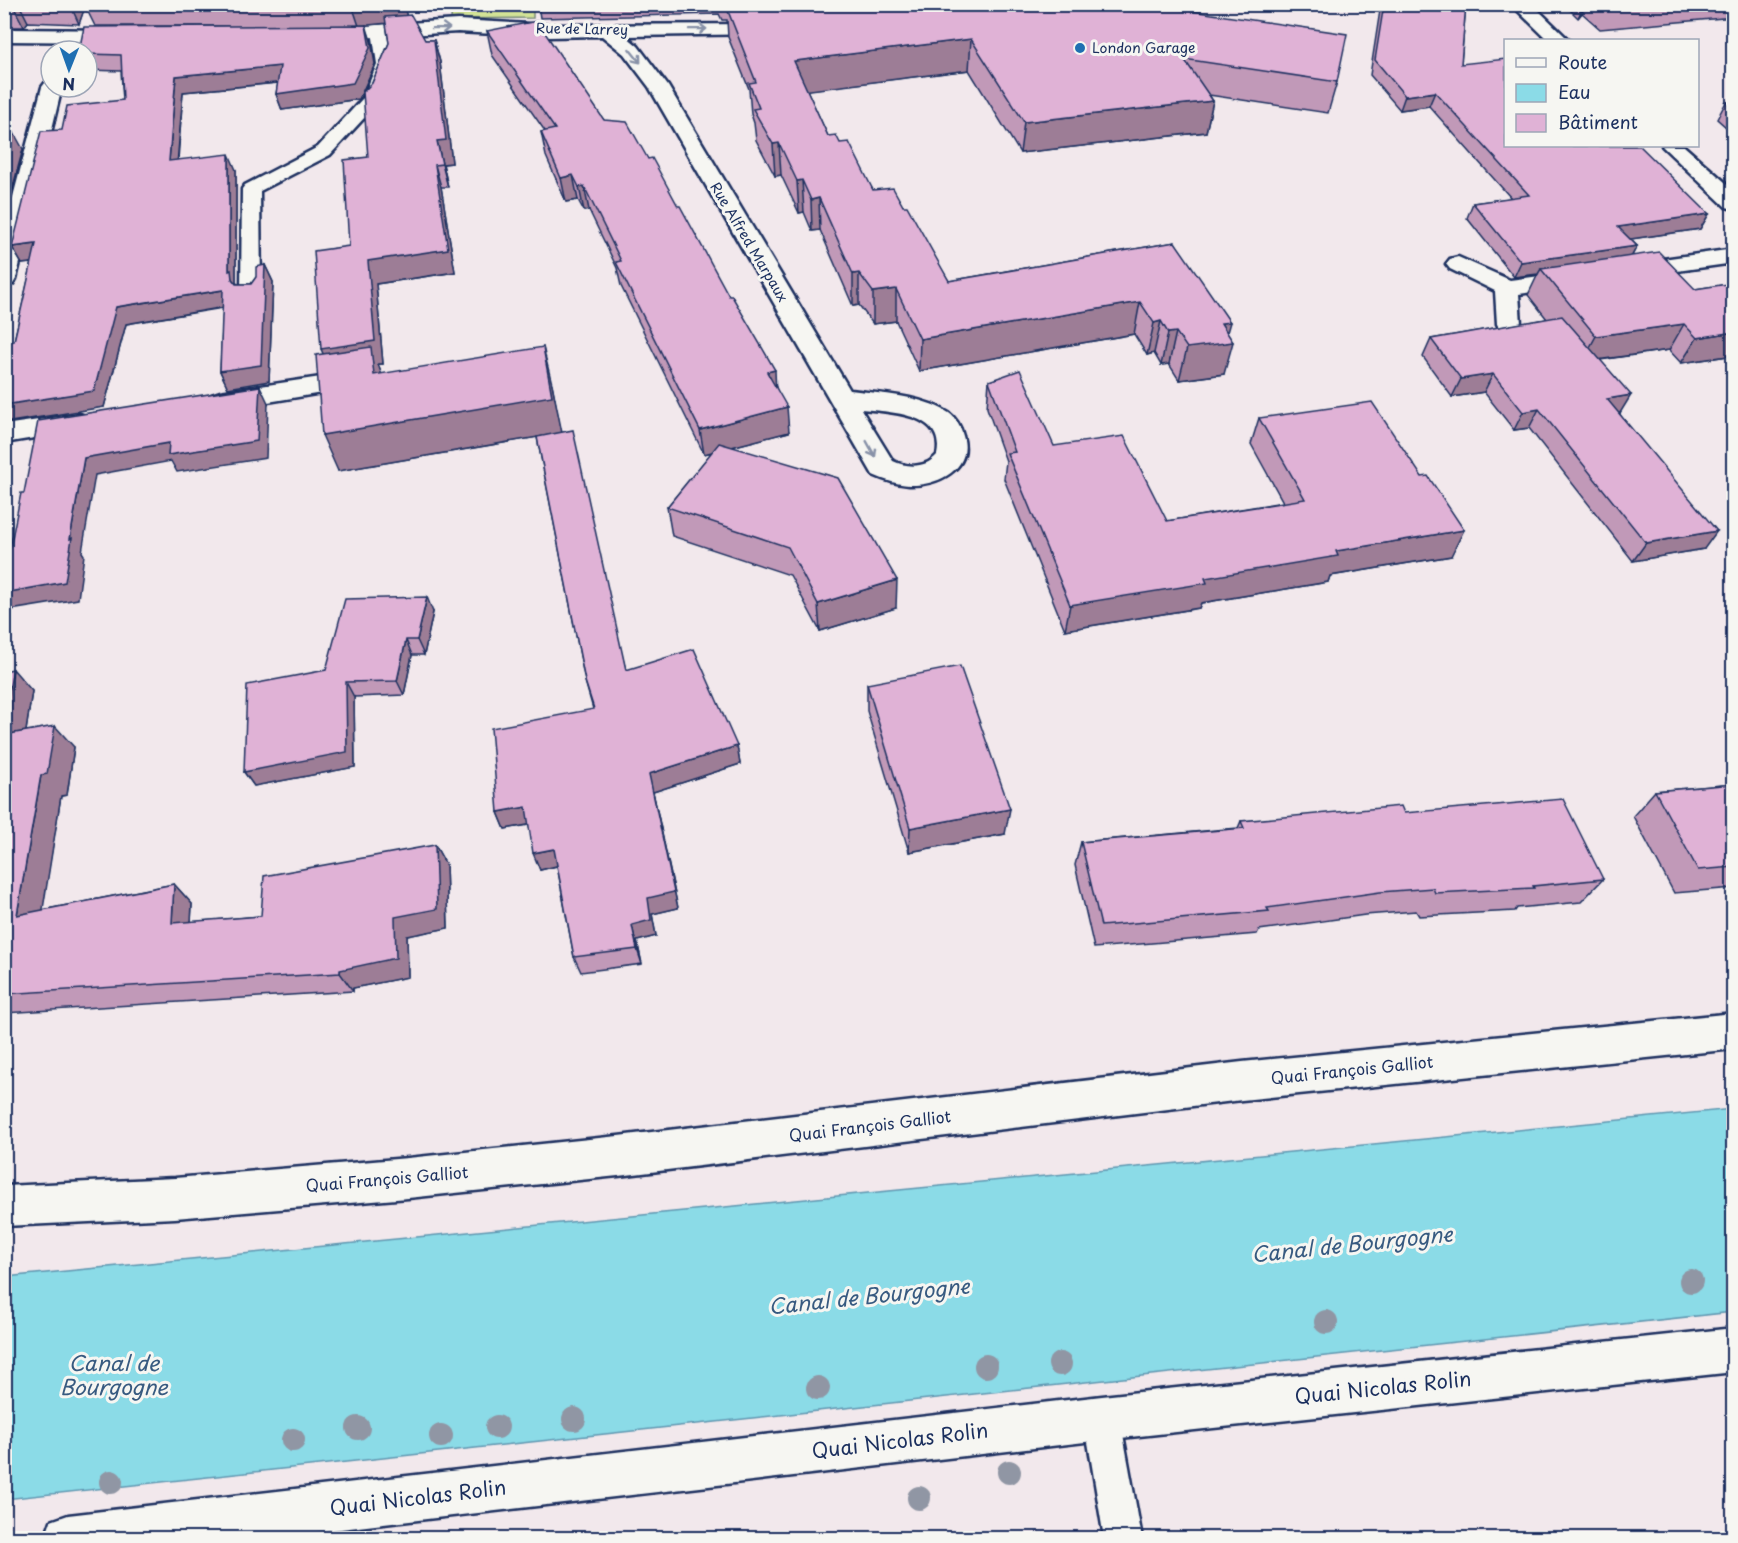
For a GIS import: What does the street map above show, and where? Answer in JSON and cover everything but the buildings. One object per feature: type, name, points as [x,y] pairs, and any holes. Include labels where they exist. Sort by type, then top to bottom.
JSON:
[{"type":"street","points":[[1520,4],[1558,39]]},
{"type":"street","points":[[658,86],[660,20]]},
{"type":"street","name":"Rue de Larrey","points":[[300,34],[403,28],[517,27],[548,31],[608,31],[660,20],[795,28]]},
{"type":"street","name":"Rue Alfred Marpaux","points":[[608,31],[631,50],[658,86],[842,398]]},
{"type":"street","points":[[4,35],[39,40]]},
{"type":"street","points":[[99,40],[147,35]]},
{"type":"street","points":[[4,279],[49,99]]},
{"type":"street","points":[[1673,147],[1732,200]]},
{"type":"street","points":[[1458,264],[1507,288],[1734,256]]},
{"type":"street","points":[[1507,288],[1509,324]]},
{"type":"street","points":[[193,405],[387,375]]},
{"type":"street","points":[[4,434],[99,420]]},
{"type":"street","name":"Quai François Galliot","points":[[4,1206],[176,1198],[408,1178],[618,1156],[1242,1081],[1734,1031]]},
{"type":"street","name":"Quai Nicolas Rolin","points":[[68,1539],[1102,1418],[1734,1350]]},
{"type":"lane","points":[[251,294],[251,189],[324,151],[371,100],[385,64],[380,31]]},
{"type":"lane","points":[[1102,1418],[1123,1539]]},
{"type":"green space","points":[[452,5],[533,5],[533,18],[451,19]]},
{"type":"water","name":"Canal de Bourgogne","points":[[1733,1109],[1733,1312],[5,1499],[5,1277]]},
{"type":"place","name":"London Garage","points":[[1080,48]]}]
